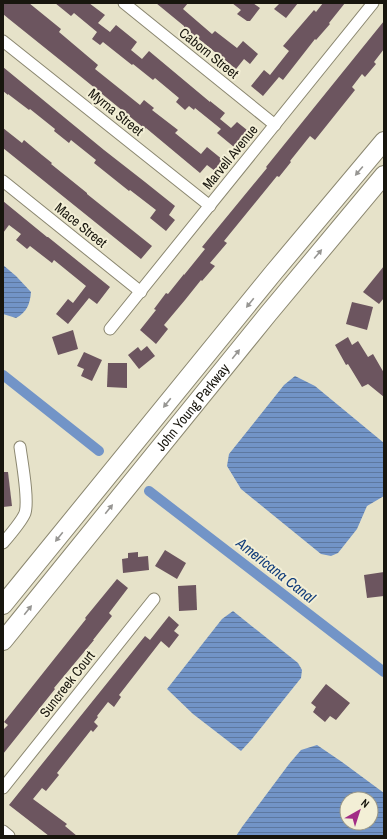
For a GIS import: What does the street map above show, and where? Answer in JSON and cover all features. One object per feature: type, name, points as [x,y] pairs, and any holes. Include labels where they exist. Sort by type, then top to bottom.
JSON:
[{"type":"highway","name":"John Young Parkway","points":[[3,605],[274,272],[384,141]]},
{"type":"highway","name":"John Young Parkway","points":[[3,640],[268,314],[384,175]]},
{"type":"highway","points":[[268,314],[266,298],[274,272]]},
{"type":"street","name":"Caborn Street","points":[[124,3],[275,125]]},
{"type":"street","name":"Marvell Avenue","points":[[110,329],[373,3]]},
{"type":"street","name":"Myrna Street","points":[[3,41],[210,206]]},
{"type":"street","name":"Mace Street","points":[[3,182],[141,292]]},
{"type":"street","points":[[3,543],[25,513],[26,502],[20,447]]},
{"type":"street","name":"Suncreek Court","points":[[3,788],[154,599]]},
{"type":"street","points":[[3,831],[9,836]]},
{"type":"water","points":[[3,265],[31,292],[27,307],[23,313],[16,318],[3,314]]},
{"type":"water","points":[[295,376],[315,386],[384,443],[384,496],[367,506],[357,529],[338,553],[331,556],[321,554],[241,489],[227,466],[229,454],[284,385]]},
{"type":"water","points":[[233,611],[298,663],[302,670],[301,678],[241,751],[193,714],[167,689],[222,619]]},
{"type":"water","points":[[317,745],[384,793],[384,836],[236,836],[301,750]]},
{"type":"building","points":[[3,3],[29,3],[61,29],[59,32],[98,65],[95,69],[140,105],[144,100],[154,108],[152,110],[178,130],[175,133],[201,154],[207,147],[223,160],[215,171],[207,165],[200,173],[3,14]]},
{"type":"building","points":[[55,3],[89,3],[105,15],[98,23],[110,32],[116,25],[137,42],[131,50],[142,59],[149,51],[225,113],[220,119],[231,128],[237,122],[247,130],[234,147],[217,133],[221,129],[195,108],[194,110],[189,106],[185,110],[176,102],[179,98],[155,78],[153,80],[103,42],[100,45],[92,39],[97,32],[74,13],[71,16]]},
{"type":"building","points":[[156,3],[188,3],[183,9],[212,34],[215,31],[237,48],[243,41],[258,54],[250,64],[244,59],[236,69]]},
{"type":"building","points":[[232,3],[253,3],[260,8],[250,21],[247,21],[237,14],[241,10]]},
{"type":"building","points":[[280,3],[298,3],[286,18],[274,9]]},
{"type":"building","points":[[323,3],[345,3],[329,23],[330,24],[316,40],[315,39],[283,80],[279,77],[263,96],[251,86],[264,70],[270,75],[289,51],[283,46],[314,10],[316,12]]},
{"type":"building","points":[[384,21],[384,49],[374,62],[376,64],[365,77],[362,74],[352,87],[355,90],[315,140],[310,136],[279,177],[277,176],[224,241],[227,243],[210,263],[215,266],[202,281],[201,280],[164,325],[168,329],[156,344],[140,330],[156,310],[154,309],[166,293],[168,294],[205,249],[202,247]]},
{"type":"building","points":[[3,67],[175,206],[169,215],[175,220],[166,231],[150,218],[156,210],[94,163],[96,160],[71,140],[69,143],[54,131],[55,129],[30,109],[29,110],[3,91]]},
{"type":"building","points":[[3,128],[22,143],[24,140],[87,194],[152,246],[141,259],[3,148]]},
{"type":"building","points":[[3,201],[110,287],[97,304],[89,298],[68,324],[56,314],[68,299],[73,303],[86,286],[54,260],[52,263],[30,246],[27,249],[16,240],[21,234],[9,225],[3,233]]},
{"type":"building","points":[[384,266],[384,298],[379,304],[363,292]]},
{"type":"building","points":[[352,302],[373,307],[367,330],[346,324]]},
{"type":"building","points":[[73,330],[78,349],[58,355],[52,337]]},
{"type":"building","points":[[348,337],[352,345],[358,341],[368,357],[373,354],[384,373],[384,397],[368,384],[362,387],[348,364],[346,365],[335,345]]},
{"type":"building","points":[[147,346],[155,356],[139,369],[128,355],[138,347],[141,351]]},
{"type":"building","points":[[84,352],[102,360],[92,381],[81,376],[84,369],[77,366]]},
{"type":"building","points":[[108,363],[127,363],[127,388],[107,387]]},
{"type":"building","points":[[3,472],[8,472],[12,506],[3,507]]},
{"type":"building","points":[[165,550],[186,563],[177,579],[155,566]]},
{"type":"building","points":[[138,552],[138,557],[148,556],[149,570],[123,573],[122,559],[128,558],[128,553]]},
{"type":"building","points":[[384,572],[384,596],[367,598],[364,575]]},
{"type":"building","points":[[117,579],[128,588],[109,613],[112,616],[3,754],[3,730],[8,725],[4,722]]},
{"type":"building","points":[[196,585],[197,610],[179,611],[178,586]]},
{"type":"building","points":[[169,616],[179,625],[174,631],[179,635],[169,648],[161,641],[119,695],[121,697],[114,707],[108,702],[97,716],[98,717],[94,722],[98,726],[93,732],[91,730],[57,773],[59,775],[46,791],[42,788],[33,799],[67,824],[65,826],[77,836],[49,836],[9,805],[145,636],[150,640]]},
{"type":"building","points":[[326,684],[350,703],[336,720],[330,716],[325,722],[313,712],[316,707],[311,703]]},
{"type":"waterway","name":"Americana Canal","points":[[3,375],[99,451]]},
{"type":"waterway","name":"Americana Canal","points":[[149,491],[384,672]]}]
